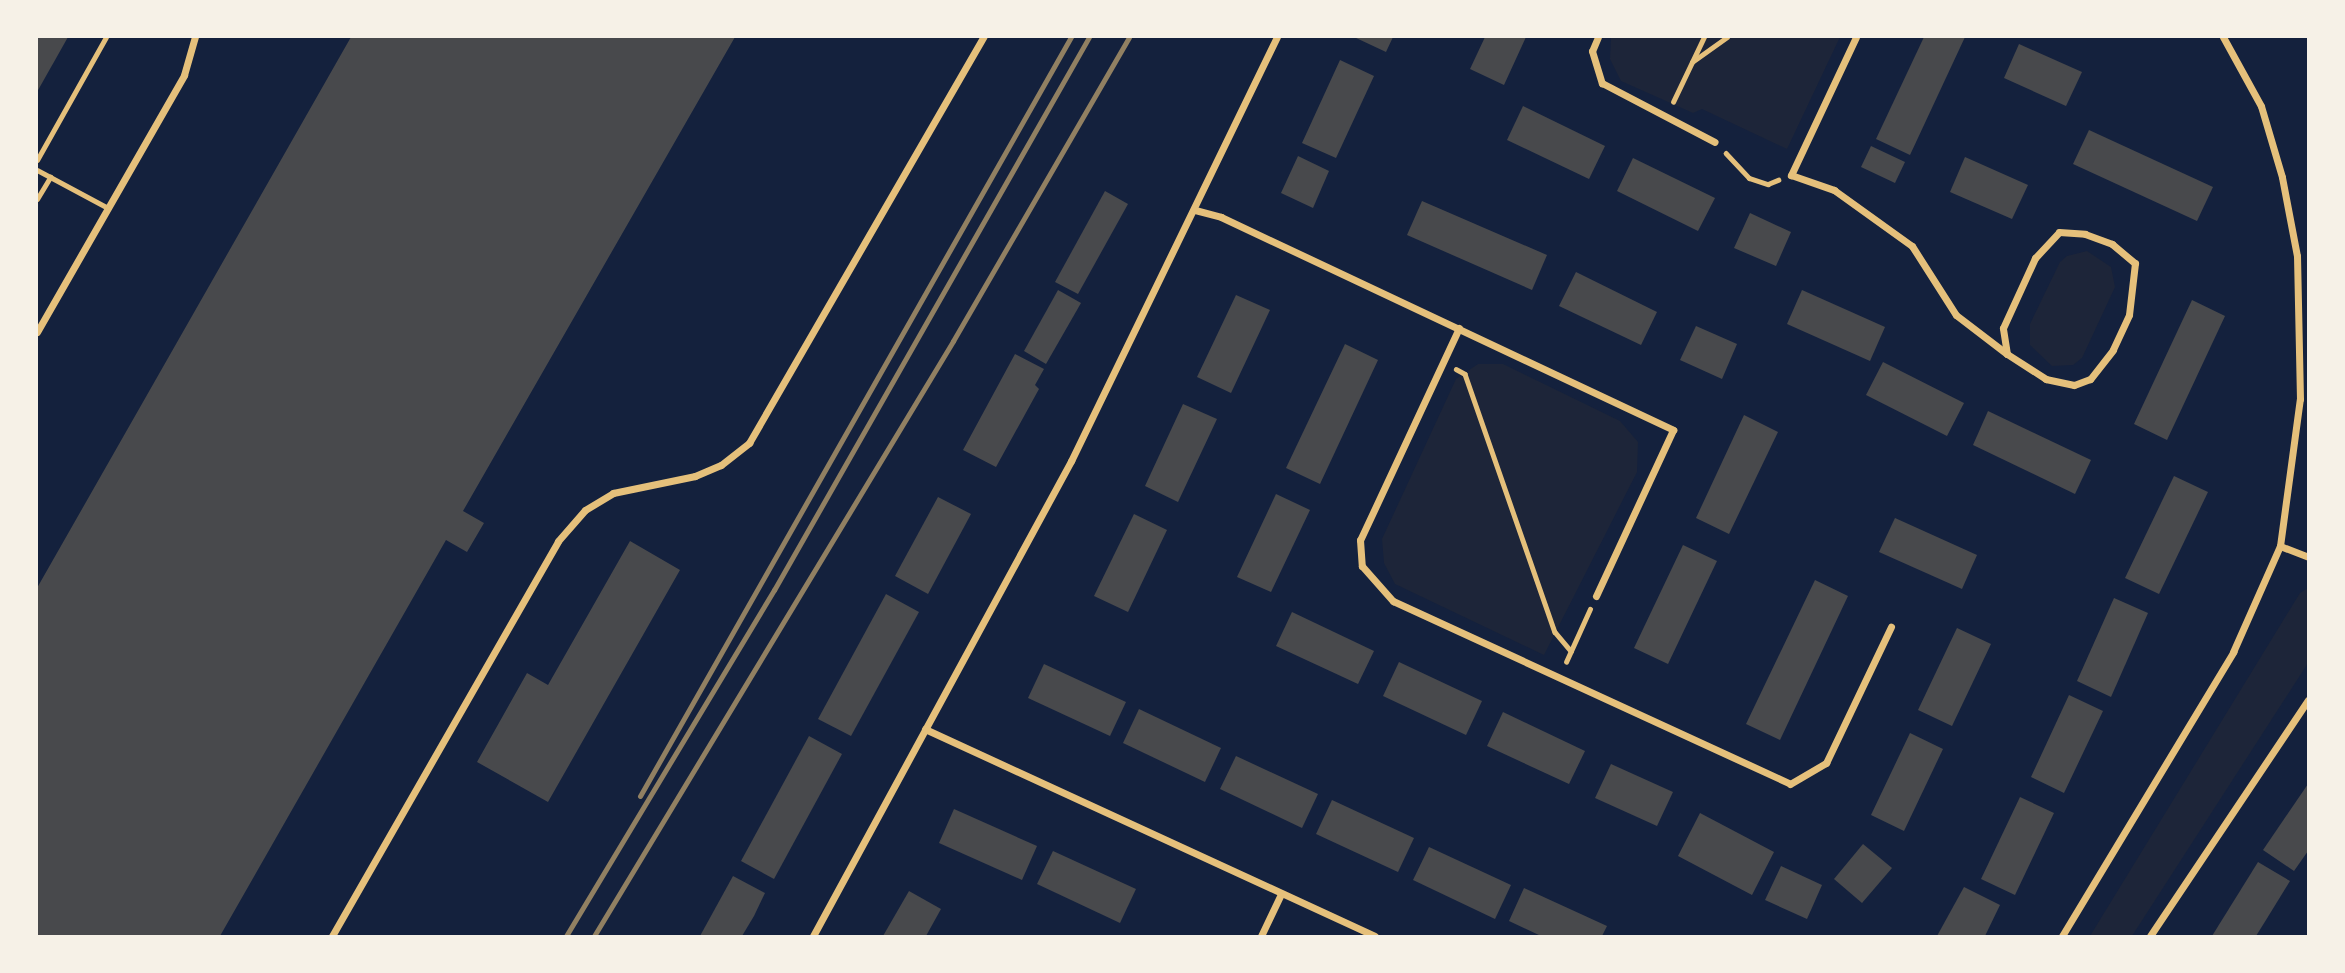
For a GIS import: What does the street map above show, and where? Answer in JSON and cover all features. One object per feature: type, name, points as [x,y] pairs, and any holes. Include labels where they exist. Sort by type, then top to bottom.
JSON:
[{"type":"street","points":[[37,332],[184,75],[195,37]]},
{"type":"street","points":[[332,936],[558,541],[584,510],[613,492],[695,476],[731,459],[749,443],[984,37]]},
{"type":"street","points":[[813,936],[1071,461],[1195,211],[1277,37]]},
{"type":"street","points":[[1598,37],[1592,51],[1602,83],[1665,119],[1715,142]]},
{"type":"street","points":[[1856,37],[1791,175],[1834,190],[1912,246],[1956,315],[2007,354],[2046,379],[2074,385],[2090,379],[2113,350],[2129,315],[2135,263],[2112,244],[2084,234],[2059,232],[2035,258],[2015,296],[2003,328],[2007,354]]},
{"type":"street","points":[[2063,934],[2234,652],[2280,545],[2300,399],[2302,335],[2297,256],[2282,177],[2260,106],[2223,37]]},
{"type":"street","points":[[1195,211],[1222,217],[1673,430],[1596,596]]},
{"type":"street","points":[[1459,328],[1360,540],[1362,566],[1393,601],[1790,784],[1826,763],[1891,627]]},
{"type":"street","points":[[2280,545],[2308,557]]},
{"type":"street","points":[[2150,936],[2308,700]]},
{"type":"street","points":[[925,729],[1375,936]]},
{"type":"street","points":[[1261,936],[1281,894]]},
{"type":"lane","points":[[37,160],[106,37]]},
{"type":"lane","points":[[37,170],[108,208]]},
{"type":"lane","points":[[37,199],[50,177]]},
{"type":"path","points":[[1665,119],[1704,37]]},
{"type":"path","points":[[1692,62],[1727,37]]},
{"type":"path","points":[[1715,142],[1749,178],[1768,184],[1791,175]]},
{"type":"path","points":[[1444,360],[1465,374],[1555,632],[1571,651]]},
{"type":"path","points":[[1559,679],[1596,596]]},
{"type":"shaded area","points":[[1611,37],[1840,37],[1787,149],[1702,109],[1693,113],[1621,81],[1610,59]]},
{"type":"shaded area","points":[[2087,251],[2111,267],[2115,287],[2082,358],[2073,365],[2052,366],[2030,345],[2030,324],[2060,262],[2067,256]]},
{"type":"shaded area","points":[[1478,364],[1503,364],[1620,421],[1638,442],[1637,472],[1544,655],[1395,584],[1384,563],[1382,539],[1456,379]]},
{"type":"shaded area","points":[[2308,588],[2308,663],[2132,936],[2090,936],[2300,593]]},
{"type":"building","points":[[37,37],[68,37],[37,92]]},
{"type":"building","points":[[351,37],[735,37],[463,511],[484,523],[467,552],[446,540],[220,936],[37,936],[37,588]]},
{"type":"building","points":[[1354,37],[1393,37],[1386,52]]},
{"type":"building","points":[[1485,37],[1526,37],[1504,85],[1470,69]]},
{"type":"building","points":[[1924,37],[1965,37],[1910,155],[1876,139]]},
{"type":"building","points":[[2019,44],[2082,72],[2066,106],[2004,78]]},
{"type":"building","points":[[1340,60],[1374,76],[1336,158],[1302,143]]},
{"type":"building","points":[[1523,106],[1605,146],[1589,179],[1507,140]]},
{"type":"building","points":[[2089,130],[2213,187],[2197,221],[2073,164]]},
{"type":"building","points":[[1871,146],[1905,162],[1895,183],[1861,167]]},
{"type":"building","points":[[1298,156],[1329,171],[1313,208],[1281,193]]},
{"type":"building","points":[[1965,157],[2028,185],[2012,219],[1950,192]]},
{"type":"building","points":[[1633,158],[1715,198],[1698,231],[1617,191]]},
{"type":"building","points":[[1105,191],[1128,204],[1078,294],[1055,282]]},
{"type":"building","points":[[1422,201],[1547,255],[1532,290],[1407,235]]},
{"type":"building","points":[[1750,213],[1791,232],[1776,266],[1734,248]]},
{"type":"building","points":[[1576,272],[1657,312],[1641,345],[1559,306]]},
{"type":"building","points":[[1058,290],[1081,303],[1046,364],[1024,351]]},
{"type":"building","points":[[1802,290],[1885,327],[1870,361],[1787,324]]},
{"type":"building","points":[[1236,295],[1270,310],[1231,393],[1197,377]]},
{"type":"building","points":[[2192,300],[2225,316],[2167,440],[2134,424]]},
{"type":"building","points":[[1696,326],[1737,344],[1722,379],[1680,360]]},
{"type":"building","points":[[1345,344],[1378,360],[1320,484],[1286,468]]},
{"type":"building","points":[[1015,354],[1044,369],[1035,385],[1039,389],[996,467],[963,450]]},
{"type":"building","points":[[1883,362],[1964,403],[1947,436],[1866,395]]},
{"type":"building","points":[[1183,404],[1217,419],[1178,502],[1145,486]]},
{"type":"building","points":[[1988,411],[2091,460],[2075,494],[1973,445]]},
{"type":"building","points":[[1744,415],[1778,432],[1729,534],[1696,518]]},
{"type":"building","points":[[2174,476],[2208,492],[2159,594],[2125,578]]},
{"type":"building","points":[[1276,494],[1310,510],[1271,592],[1237,577]]},
{"type":"building","points":[[938,497],[971,514],[928,594],[895,576]]},
{"type":"building","points":[[1134,514],[1167,530],[1128,612],[1094,596]]},
{"type":"building","points":[[1895,518],[1977,555],[1962,589],[1879,552]]},
{"type":"building","points":[[630,541],[680,570],[548,802],[477,762],[527,673],[548,685]]},
{"type":"building","points":[[1683,545],[1717,561],[1668,664],[1634,648]]},
{"type":"building","points":[[1815,580],[1848,596],[1780,740],[1746,724]]},
{"type":"building","points":[[886,594],[919,612],[851,736],[818,719]]},
{"type":"building","points":[[2114,598],[2148,613],[2111,697],[2077,681]]},
{"type":"building","points":[[1292,612],[1374,651],[1358,684],[1276,646]]},
{"type":"building","points":[[1957,628],[1991,644],[1952,726],[1918,710]]},
{"type":"building","points":[[1399,662],[1482,701],[1466,735],[1383,696]]},
{"type":"building","points":[[1044,664],[1126,702],[1110,736],[1028,698]]},
{"type":"building","points":[[2069,695],[2103,711],[2064,793],[2031,777]]},
{"type":"building","points":[[1139,709],[1221,748],[1205,782],[1123,743]]},
{"type":"building","points":[[1503,712],[1585,751],[1569,784],[1487,746]]},
{"type":"building","points":[[1910,733],[1943,749],[1904,831],[1871,815]]},
{"type":"building","points":[[809,736],[842,754],[774,879],[741,861]]},
{"type":"building","points":[[1236,756],[1318,794],[1302,828],[1220,789]]},
{"type":"building","points":[[1611,764],[1673,792],[1657,826],[1595,798]]},
{"type":"building","points":[[2308,784],[2308,851],[2294,871],[2263,850]]},
{"type":"building","points":[[2020,797],[2054,813],[2015,895],[1981,879]]},
{"type":"building","points":[[1332,800],[1414,838],[1398,872],[1316,834]]},
{"type":"building","points":[[954,809],[1037,846],[1022,880],[939,843]]},
{"type":"building","points":[[1700,813],[1774,852],[1752,895],[1678,856]]},
{"type":"building","points":[[1863,844],[1892,868],[1862,903],[1834,879]]},
{"type":"building","points":[[1429,847],[1511,885],[1495,919],[1413,880]]},
{"type":"building","points":[[1053,851],[1136,889],[1120,923],[1037,884]]},
{"type":"building","points":[[2258,862],[2290,881],[2266,920],[2256,936],[2212,936]]},
{"type":"building","points":[[1781,866],[1822,885],[1807,919],[1765,900]]},
{"type":"building","points":[[733,876],[765,893],[754,916],[742,936],[700,936]]},
{"type":"building","points":[[1964,887],[2000,905],[1985,936],[1937,936]]},
{"type":"building","points":[[1524,888],[1607,926],[1602,936],[1541,936],[1509,921]]},
{"type":"building","points":[[909,891],[941,909],[926,936],[883,936]]},
{"type":"railway","points":[[640,796],[1071,37]]},
{"type":"railway","points":[[566,936],[774,590],[1089,37]]},
{"type":"railway","points":[[594,936],[953,341],[1129,37]]}]
